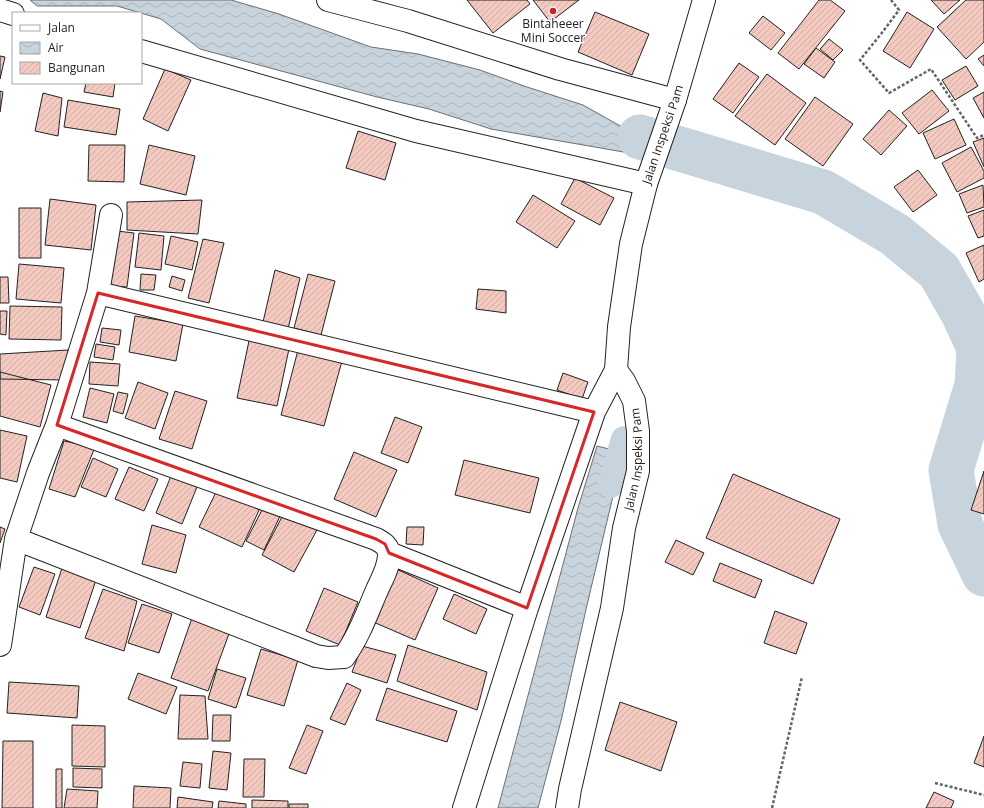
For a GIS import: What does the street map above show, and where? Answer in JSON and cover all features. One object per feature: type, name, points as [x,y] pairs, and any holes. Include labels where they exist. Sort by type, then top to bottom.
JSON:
[{"type":"street","points":[[328,0],[408,21],[560,69],[675,100]]},
{"type":"street","name":"Jalan Inspeksi Pam","points":[[566,808],[612,608],[624,528],[638,471],[638,431],[634,401],[624,381],[616,370],[619,327],[631,244],[646,184],[675,100],[704,0]]},
{"type":"street","points":[[0,10],[12,14]]},
{"type":"street","points":[[142,51],[416,130],[646,184]]},
{"type":"street","points":[[0,645],[2,611],[16,538],[38,473],[57,425],[98,293],[111,215]]},
{"type":"street","points":[[98,293],[594,412]]},
{"type":"street","points":[[464,808],[527,608],[594,412],[616,370]]},
{"type":"street","points":[[16,538],[309,653],[328,658],[344,657],[358,635],[386,569],[389,553],[385,544],[376,538],[57,425]]},
{"type":"street","points":[[389,553],[527,608]]},
{"type":"path","points":[[891,0],[899,10],[860,60],[888,92],[931,69],[977,138],[984,135]]},
{"type":"path","points":[[772,808],[802,677]]},
{"type":"path","points":[[935,783],[984,795]]},
{"type":"highlighted area","points":[[98,293],[594,412],[527,608],[389,553],[385,544],[376,539],[57,425]]},
{"type":"water","points":[[30,0],[231,0],[279,14],[371,47],[418,54],[480,70],[583,105],[640,137],[635,154],[491,129],[429,109],[377,97],[200,49],[161,19],[142,13],[142,12],[117,6],[37,6]]},
{"type":"water","points":[[597,446],[621,452],[614,492],[561,721],[538,808],[498,808],[578,508]]},
{"type":"building","points":[[467,0],[527,0],[530,4],[493,33]]},
{"type":"building","name":"Bintaheeer Mini Soccer","points":[[533,0],[579,0],[550,22]]},
{"type":"building","points":[[819,0],[830,0],[845,11],[799,69],[778,53]]},
{"type":"building","points":[[931,0],[960,0],[944,14]]},
{"type":"building","points":[[966,0],[984,0],[984,42],[966,59],[937,27]]},
{"type":"building","points":[[595,12],[649,34],[632,75],[578,52]]},
{"type":"building","points":[[907,12],[934,29],[910,68],[883,51]]},
{"type":"building","points":[[763,16],[785,33],[771,50],[749,33]]},
{"type":"building","points":[[829,39],[843,50],[833,60],[820,49]]},
{"type":"building","points":[[816,48],[835,62],[824,78],[804,64]]},
{"type":"building","points":[[984,55],[984,66],[978,59]]},
{"type":"building","points":[[0,56],[5,57],[0,79]]},
{"type":"building","points":[[739,63],[759,77],[733,113],[713,99]]},
{"type":"building","points":[[966,66],[978,86],[955,100],[942,80]]},
{"type":"building","points":[[165,69],[191,80],[168,131],[143,119]]},
{"type":"building","points":[[767,74],[806,103],[775,145],[735,116]]},
{"type":"building","points":[[86,84],[115,84],[113,97],[84,92]]},
{"type":"building","points":[[932,90],[949,111],[919,134],[902,113]]},
{"type":"building","points":[[0,91],[3,92],[0,112]]},
{"type":"building","points":[[984,92],[984,118],[973,98]]},
{"type":"building","points":[[43,93],[62,98],[58,136],[35,131]]},
{"type":"building","points":[[815,97],[853,124],[823,166],[785,139]]},
{"type":"building","points":[[68,100],[120,109],[116,135],[64,127]]},
{"type":"building","points":[[889,110],[907,126],[881,155],[863,139]]},
{"type":"building","points":[[954,119],[966,145],[935,159],[923,133]]},
{"type":"building","points":[[358,131],[396,143],[385,180],[346,168]]},
{"type":"building","points":[[984,138],[984,167],[973,142]]},
{"type":"building","points":[[89,145],[125,145],[124,182],[88,181]]},
{"type":"building","points":[[149,145],[195,156],[186,195],[140,184]]},
{"type":"building","points":[[971,147],[984,171],[984,178],[957,192],[942,163]]},
{"type":"building","points":[[918,170],[937,195],[913,212],[894,187]]},
{"type":"building","points":[[575,178],[614,198],[600,225],[561,204]]},
{"type":"building","points":[[983,185],[984,207],[967,213],[959,194]]},
{"type":"building","points":[[533,195],[575,221],[557,248],[516,222]]},
{"type":"building","points":[[50,199],[96,205],[91,250],[45,245]]},
{"type":"building","points":[[202,200],[198,234],[127,230],[127,202]]},
{"type":"building","points":[[19,208],[41,208],[41,258],[19,258]]},
{"type":"building","points":[[984,210],[984,236],[978,238],[968,216]]},
{"type":"building","points":[[117,231],[134,233],[127,287],[110,286]]},
{"type":"building","points":[[139,233],[164,236],[161,270],[135,267]]},
{"type":"building","points":[[171,236],[198,242],[192,270],[165,264]]},
{"type":"building","points":[[203,239],[224,243],[209,303],[188,298]]},
{"type":"building","points":[[984,245],[984,279],[979,282],[966,253]]},
{"type":"building","points":[[19,264],[64,268],[61,303],[16,299]]},
{"type":"building","points":[[275,270],[300,278],[288,329],[263,322]]},
{"type":"building","points":[[141,274],[156,275],[154,290],[140,290]]},
{"type":"building","points":[[308,274],[335,281],[321,335],[294,328]]},
{"type":"building","points":[[172,276],[185,280],[182,291],[169,287]]},
{"type":"building","points":[[0,277],[8,277],[9,303],[0,303]]},
{"type":"building","points":[[478,289],[506,291],[506,313],[476,309]]},
{"type":"building","points":[[10,306],[62,307],[61,340],[9,339]]},
{"type":"building","points":[[0,311],[7,311],[6,335],[0,334]]},
{"type":"building","points":[[135,316],[183,324],[176,361],[129,352]]},
{"type":"building","points":[[102,328],[121,330],[119,345],[100,342]]},
{"type":"building","points":[[250,336],[290,344],[277,406],[237,398]]},
{"type":"building","points":[[96,344],[115,347],[113,360],[94,357]]},
{"type":"building","points":[[68,350],[66,380],[0,379],[0,354]]},
{"type":"building","points":[[298,350],[342,361],[324,426],[281,415]]},
{"type":"building","points":[[90,362],[120,364],[118,386],[89,384]]},
{"type":"building","points":[[0,372],[51,385],[40,427],[0,416]]},
{"type":"building","points":[[563,373],[588,382],[582,399],[557,390]]},
{"type":"building","points":[[138,382],[168,393],[155,429],[125,418]]},
{"type":"building","points":[[90,388],[114,394],[107,423],[83,417]]},
{"type":"building","points":[[175,391],[207,401],[192,449],[159,439]]},
{"type":"building","points":[[118,392],[128,394],[123,414],[113,411]]},
{"type":"building","points":[[395,417],[422,427],[408,463],[381,453]]},
{"type":"building","points":[[0,430],[27,436],[17,482],[0,478]]},
{"type":"building","points":[[64,441],[95,447],[75,497],[49,489]]},
{"type":"building","points":[[354,452],[397,470],[376,517],[334,499]]},
{"type":"building","points":[[93,458],[118,469],[106,497],[81,487]]},
{"type":"building","points":[[464,460],[539,478],[530,513],[455,495]]},
{"type":"building","points":[[129,467],[158,479],[144,511],[115,499]]},
{"type":"building","points":[[984,471],[984,514],[971,510]]},
{"type":"building","points":[[733,474],[840,519],[813,584],[706,538]]},
{"type":"building","points":[[171,476],[197,487],[182,524],[156,513]]},
{"type":"building","points":[[219,486],[261,506],[242,547],[199,527]]},
{"type":"building","points":[[265,504],[282,512],[264,550],[246,541]]},
{"type":"building","points":[[284,513],[317,530],[294,572],[262,555]]},
{"type":"building","points":[[152,525],[186,535],[176,573],[142,564]]},
{"type":"building","points":[[0,527],[5,529],[0,543]]},
{"type":"building","points":[[407,527],[424,527],[423,545],[406,544]]},
{"type":"building","points":[[676,540],[704,553],[693,575],[665,562]]},
{"type":"building","points":[[720,563],[762,580],[755,598],[713,581]]},
{"type":"building","points":[[63,565],[97,577],[80,628],[46,617]]},
{"type":"building","points":[[34,567],[55,574],[40,615],[19,607]]},
{"type":"building","points":[[394,568],[438,588],[415,640],[371,621]]},
{"type":"building","points":[[324,588],[358,602],[340,645],[306,631]]},
{"type":"building","points":[[103,589],[137,601],[124,651],[85,638]]},
{"type":"building","points":[[454,594],[487,609],[476,634],[443,619]]},
{"type":"building","points":[[142,604],[172,614],[159,653],[128,643]]},
{"type":"building","points":[[775,611],[807,623],[796,654],[764,643]]},
{"type":"building","points":[[192,618],[230,631],[208,691],[171,678]]},
{"type":"building","points":[[408,645],[487,672],[477,710],[397,681]]},
{"type":"building","points":[[362,646],[396,655],[387,683],[352,672]]},
{"type":"building","points":[[261,649],[298,660],[284,706],[247,695]]},
{"type":"building","points":[[217,669],[246,678],[236,708],[208,699]]},
{"type":"building","points":[[138,673],[177,687],[166,714],[128,699]]},
{"type":"building","points":[[9,682],[79,686],[77,718],[7,713]]},
{"type":"building","points":[[347,683],[361,690],[345,725],[330,719]]},
{"type":"building","points":[[387,688],[457,711],[447,742],[376,720]]},
{"type":"building","points":[[180,695],[205,696],[208,739],[178,739]]},
{"type":"building","points":[[620,702],[677,722],[661,771],[605,750]]},
{"type":"building","points":[[213,715],[231,715],[230,741],[212,741]]},
{"type":"building","points":[[72,725],[105,726],[105,767],[72,766]]},
{"type":"building","points":[[307,725],[323,731],[306,774],[289,768]]},
{"type":"building","points":[[984,736],[984,767],[974,763]]},
{"type":"building","points":[[3,741],[33,741],[33,808],[2,808]]},
{"type":"building","points":[[213,751],[231,753],[227,790],[209,788]]},
{"type":"building","points":[[244,759],[265,759],[264,797],[243,797]]},
{"type":"building","points":[[183,762],[202,764],[200,788],[180,786]]},
{"type":"building","points":[[73,768],[102,769],[102,788],[73,787]]},
{"type":"building","points":[[56,769],[62,769],[62,808],[56,808]]},
{"type":"building","points":[[134,786],[171,788],[170,808],[133,808]]},
{"type":"building","points":[[67,789],[98,791],[97,808],[64,808]]},
{"type":"building","points":[[934,792],[954,801],[951,808],[926,808]]},
{"type":"building","points":[[178,797],[213,802],[212,808],[177,808]]},
{"type":"building","points":[[252,800],[288,801],[288,808],[252,808]]},
{"type":"building","points":[[219,801],[246,804],[246,808],[218,808]]},
{"type":"building","points":[[289,804],[308,804],[308,808],[289,808]]},
{"type":"waterway","points":[[640,137],[823,192],[894,234],[939,271],[963,313],[979,348],[977,385],[951,470],[960,524],[984,574]]},
{"type":"waterway","points":[[611,485],[624,439]]},
{"type":"place","name":"Bintaheeer Mini Soccer","points":[[553,11]]}]
